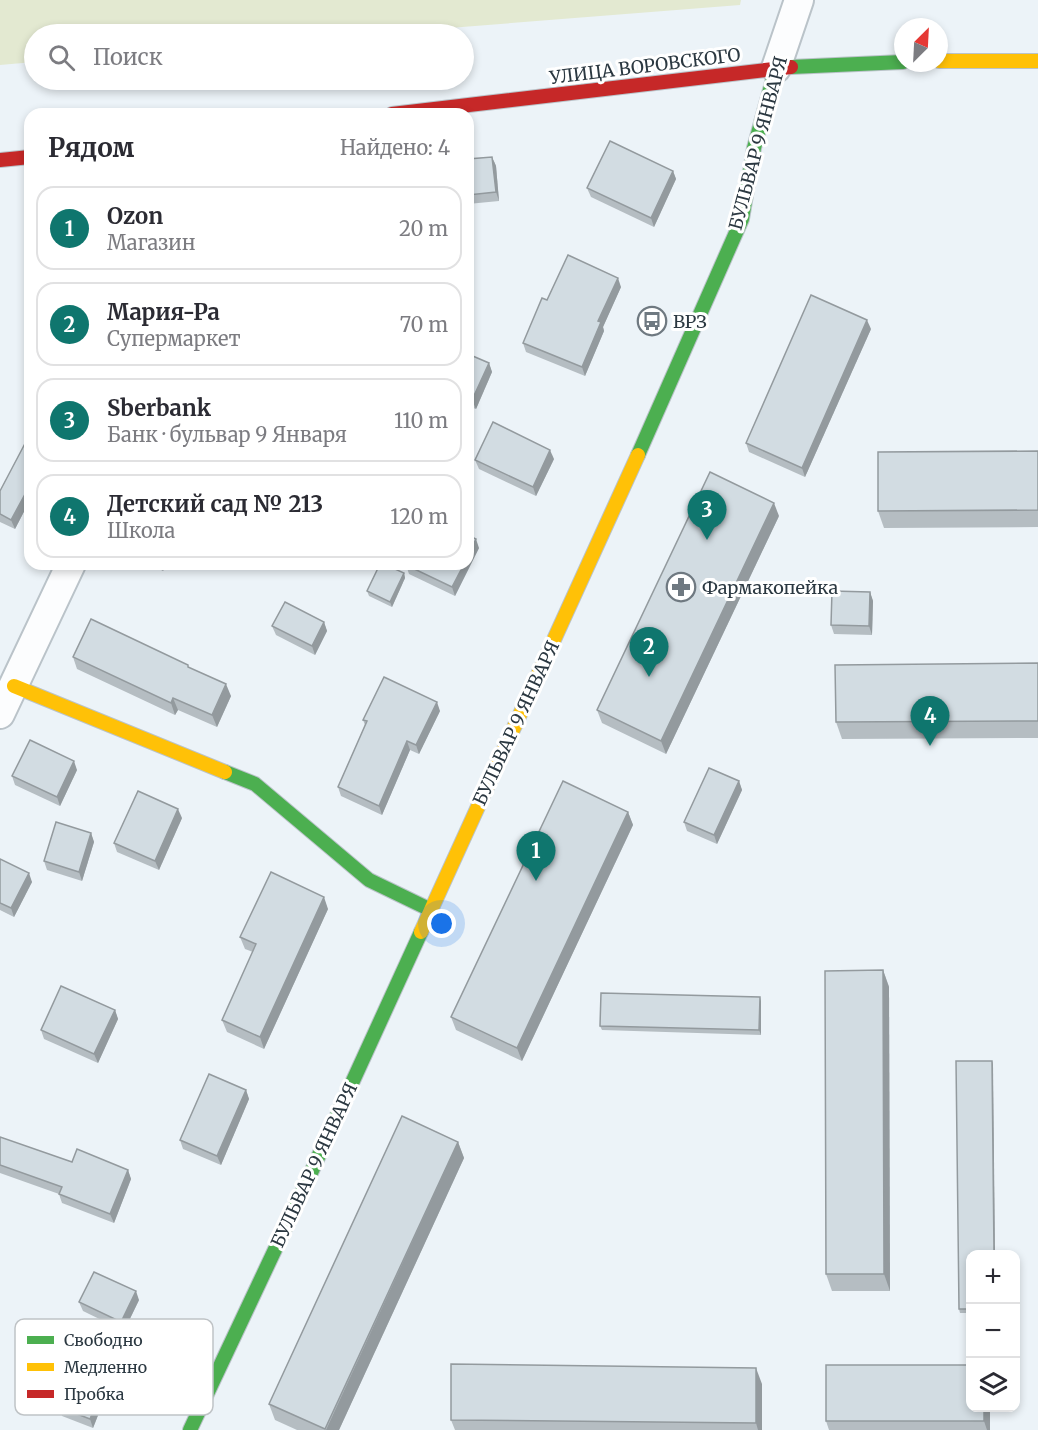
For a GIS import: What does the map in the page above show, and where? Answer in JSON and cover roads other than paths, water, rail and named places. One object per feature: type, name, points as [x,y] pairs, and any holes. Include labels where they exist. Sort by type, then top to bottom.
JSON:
[{"type":"main road","points":[[948,61],[1038,61]]},
{"type":"main road","name":"УЛИЦА ВОРОВСКОГО","points":[[442,108],[776,68],[894,62]]},
{"type":"main road","name":"БУЛЬВАР 9 ЯНВАРЯ","points":[[213,1381],[309,1177],[652,425],[742,219],[754,148],[776,68]]},
{"type":"main road","points":[[0,160],[24,158]]},
{"type":"main road","points":[[14,686],[255,784],[369,880],[430,910]]},
{"type":"main road","name":"БУЛЬВАР 9 ЯНВАРЯ","points":[[190,1430],[197,1415]]},
{"type":"street","name":"БУЛЬВАР 9 ЯНВАРЯ","points":[[776,68],[799,0]]},
{"type":"street","points":[[0,714],[67,570]]},
{"type":"place","name":"ВРЗ","points":[[652,321]]},
{"type":"place","name":"Sberbank","points":[[707,540]]},
{"type":"place","name":"Фармакопейка","points":[[681,587]]},
{"type":"place","name":"Мария-Ра","points":[[649,677]]},
{"type":"place","name":"Детский сад № 213","points":[[930,746]]},
{"type":"place","name":"Ozon","points":[[536,881]]}]
